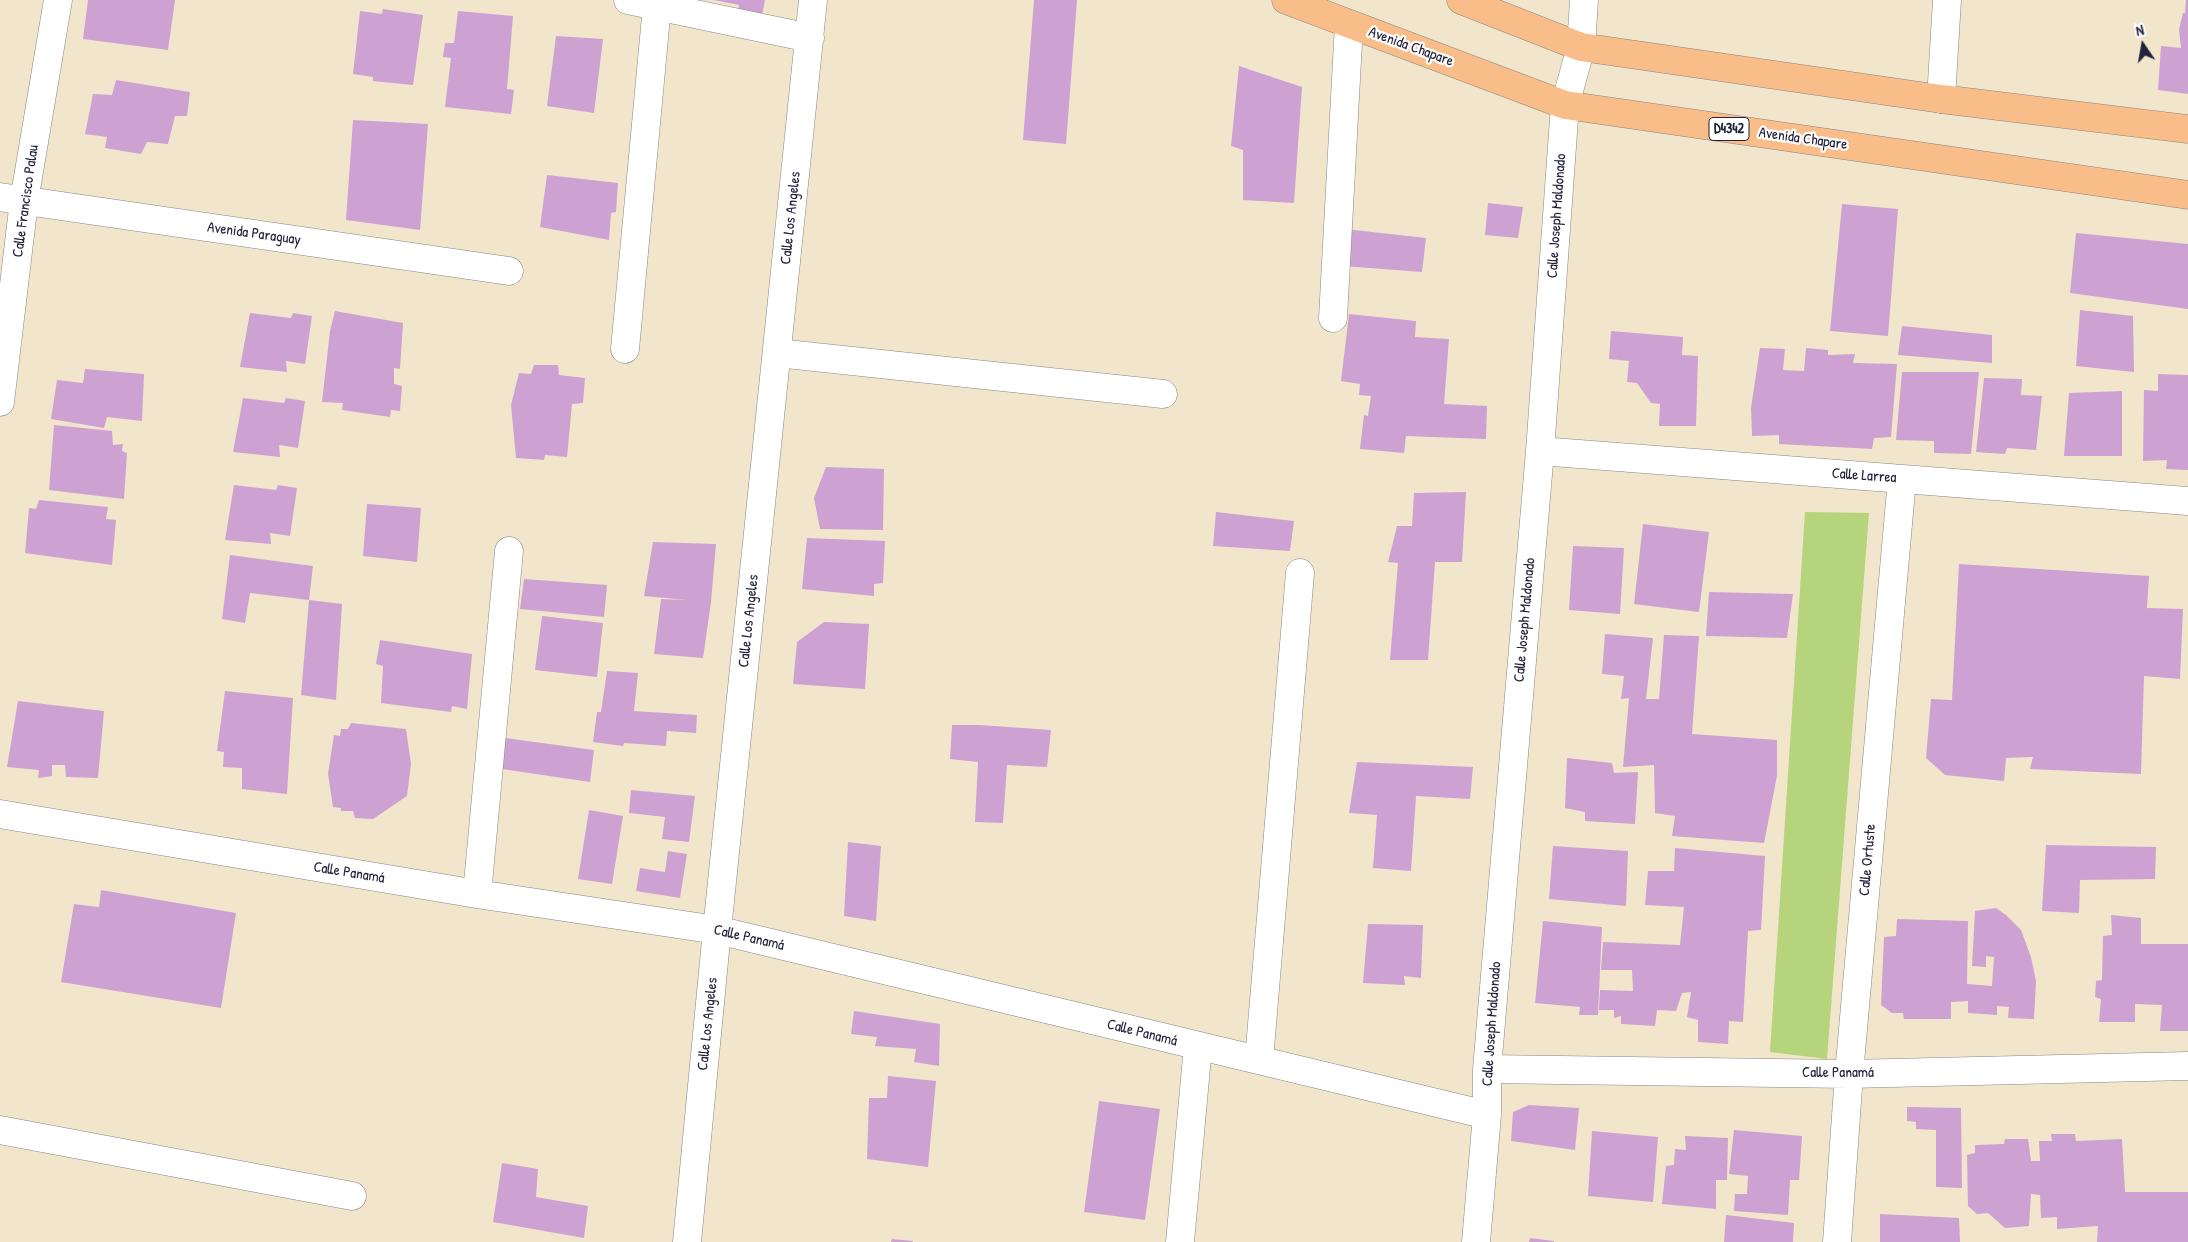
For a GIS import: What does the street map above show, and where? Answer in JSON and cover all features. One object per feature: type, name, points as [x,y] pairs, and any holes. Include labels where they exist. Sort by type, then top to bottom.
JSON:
[{"type":"main road","name":"Avenida Chapare","points":[[1286,0],[1565,105],[2188,195]]},
{"type":"main road","points":[[1461,0],[1581,47],[1941,99],[2188,129]]},
{"type":"street","name":"Calle Francisco Palau","points":[[0,402],[12,199],[58,0]]},
{"type":"street","points":[[628,0],[810,38]]},
{"type":"street","name":"Calle Los Angeles","points":[[687,1242],[717,930],[813,0]]},
{"type":"street","name":"Calle Joseph Maldonado","points":[[1476,1242],[1487,1115],[1488,1069],[1540,451],[1565,105],[1581,47],[1584,0]]},
{"type":"street","points":[[1941,99],[1947,0]]},
{"type":"street","points":[[625,349],[657,6]]},
{"type":"street","points":[[1333,318],[1349,24]]},
{"type":"street","name":"Avenida Paraguay","points":[[12,199],[509,271]]},
{"type":"street","points":[[777,352],[1164,394]]},
{"type":"street","name":"Calle Larrea","points":[[1540,451],[2188,501]]},
{"type":"street","name":"Calle Ortuste","points":[[1837,1242],[1902,479]]},
{"type":"street","points":[[477,894],[509,551]]},
{"type":"street","points":[[1259,1060],[1300,573]]},
{"type":"street","name":"Calle Panamá","points":[[0,814],[477,894],[717,930],[1487,1115]]},
{"type":"street","points":[[1180,1242],[1198,1046]]},
{"type":"street","name":"Calle Panamá","points":[[1488,1069],[1850,1074],[2188,1066]]},
{"type":"street","points":[[0,1130],[352,1196]]},
{"type":"green space","points":[[1805,512],[1869,513],[1827,1059],[1770,1052]]},
{"type":"building","points":[[88,0],[175,0],[168,50],[83,39]]},
{"type":"building","points":[[714,0],[765,0],[762,15],[738,11],[739,5]]},
{"type":"building","points":[[1034,0],[1077,0],[1066,144],[1023,140]]},
{"type":"building","points":[[2186,0],[2188,0],[2188,94],[2158,90],[2161,46],[2181,48],[2179,29],[2183,13],[2185,13]]},
{"type":"building","points":[[383,9],[423,15],[413,85],[373,81],[373,77],[353,74],[360,11],[382,14]]},
{"type":"building","points":[[458,11],[513,16],[507,89],[514,90],[511,114],[445,107],[451,58],[443,57],[445,43],[454,43]]},
{"type":"building","points":[[556,36],[603,39],[594,113],[547,106]]},
{"type":"building","points":[[1239,66],[1302,87],[1294,203],[1243,200],[1243,150],[1231,146]]},
{"type":"building","points":[[116,80],[190,92],[187,116],[175,116],[168,144],[147,142],[141,154],[105,148],[107,137],[85,134],[93,94],[112,95]]},
{"type":"building","points":[[353,120],[428,124],[420,230],[346,220]]},
{"type":"building","points":[[547,175],[618,183],[616,212],[611,213],[609,240],[540,227]]},
{"type":"building","points":[[1488,203],[1523,207],[1518,238],[1485,235]]},
{"type":"building","points":[[1842,204],[1898,209],[1888,336],[1830,331]]},
{"type":"building","points":[[1345,229],[1426,238],[1422,272],[1343,266]]},
{"type":"building","points":[[2076,233],[2188,244],[2188,309],[2070,293]]},
{"type":"building","points":[[2080,310],[2133,316],[2134,372],[2076,366]]},
{"type":"building","points":[[335,311],[403,323],[400,369],[394,368],[394,384],[402,386],[400,411],[391,410],[390,417],[342,410],[343,403],[322,402],[330,331]]},
{"type":"building","points":[[250,313],[291,318],[293,313],[312,316],[305,364],[286,361],[287,372],[240,367]]},
{"type":"building","points":[[1349,314],[1416,321],[1415,337],[1449,339],[1444,404],[1487,406],[1486,439],[1406,436],[1404,453],[1360,449],[1364,415],[1368,416],[1371,396],[1359,395],[1360,384],[1341,381]]},
{"type":"building","points":[[1902,326],[1992,335],[1992,363],[1898,355]]},
{"type":"building","points":[[1611,331],[1683,337],[1682,355],[1698,356],[1696,426],[1659,426],[1660,404],[1651,403],[1637,383],[1627,382],[1629,361],[1609,359]]},
{"type":"building","points":[[1760,348],[1785,349],[1783,370],[1804,371],[1806,348],[1828,350],[1828,355],[1855,354],[1853,363],[1897,364],[1891,437],[1874,438],[1872,449],[1779,444],[1779,435],[1752,436],[1751,408]]},
{"type":"building","points":[[534,365],[558,365],[559,375],[585,378],[583,403],[572,404],[567,457],[545,455],[544,460],[516,458],[511,405],[519,373],[531,374]]},
{"type":"building","points":[[85,369],[144,374],[142,421],[107,417],[104,428],[51,419],[57,380],[83,383]]},
{"type":"building","points":[[1902,372],[1979,372],[1971,454],[1934,453],[1934,441],[1896,440]]},
{"type":"building","points":[[2158,374],[2188,375],[2188,470],[2166,469],[2167,460],[2143,461],[2144,390],[2158,391]]},
{"type":"building","points":[[1984,378],[2022,379],[2021,395],[2042,396],[2036,450],[2007,448],[2005,454],[1976,452]]},
{"type":"building","points":[[2122,391],[2122,456],[2064,456],[2069,393]]},
{"type":"building","points":[[243,398],[284,403],[286,398],[305,401],[298,448],[279,445],[280,457],[233,452]]},
{"type":"building","points":[[54,425],[112,431],[113,445],[123,444],[122,451],[127,453],[124,499],[49,490]]},
{"type":"building","points":[[826,467],[884,469],[883,530],[820,529],[814,498]]},
{"type":"building","points":[[234,485],[276,490],[278,485],[297,488],[290,536],[270,533],[271,544],[225,540]]},
{"type":"building","points":[[1466,492],[1462,562],[1435,562],[1428,660],[1390,660],[1398,563],[1388,562],[1397,526],[1412,526],[1414,493]]},
{"type":"building","points":[[39,500],[108,507],[106,519],[116,520],[112,565],[25,553],[29,508],[36,509]]},
{"type":"building","points":[[367,504],[421,508],[417,562],[363,556]]},
{"type":"building","points":[[1216,512],[1294,521],[1290,551],[1213,546]]},
{"type":"building","points":[[1643,524],[1709,532],[1699,612],[1634,604]]},
{"type":"building","points":[[807,538],[885,541],[883,583],[874,584],[874,596],[802,589]]},
{"type":"building","points":[[653,542],[716,544],[711,602],[703,658],[654,654],[661,599],[687,600],[644,596]]},
{"type":"building","points":[[1573,546],[1624,548],[1620,614],[1569,610]]},
{"type":"building","points":[[230,555],[313,566],[309,600],[250,593],[245,623],[222,619]]},
{"type":"building","points":[[1959,564],[2149,576],[2147,608],[2183,609],[2180,679],[2144,676],[2141,774],[2030,769],[2033,757],[2006,758],[2004,781],[1945,775],[1926,758],[1931,699],[1952,700]]},
{"type":"building","points":[[524,579],[607,585],[604,617],[520,609]]},
{"type":"building","points":[[1709,592],[1793,594],[1787,638],[1706,636]]},
{"type":"building","points":[[309,600],[342,604],[336,700],[301,695]]},
{"type":"building","points":[[542,616],[603,623],[597,677],[535,670]]},
{"type":"building","points":[[824,622],[869,624],[865,689],[793,684],[797,642]]},
{"type":"building","points":[[1605,634],[1653,638],[1646,699],[1659,699],[1664,635],[1699,636],[1692,734],[1777,740],[1777,776],[1764,843],[1672,836],[1675,816],[1655,813],[1654,765],[1623,767],[1629,698],[1621,699],[1624,676],[1602,674]]},
{"type":"building","points":[[380,640],[472,654],[467,709],[452,706],[451,712],[381,703],[383,666],[376,664]]},
{"type":"building","points":[[607,671],[638,673],[634,711],[697,715],[696,733],[667,731],[666,746],[624,743],[623,746],[593,742],[597,712],[601,712]]},
{"type":"building","points":[[225,691],[293,698],[287,794],[242,789],[242,768],[223,767],[224,752],[217,751]]},
{"type":"building","points":[[18,701],[104,711],[98,778],[66,777],[65,765],[52,765],[52,776],[38,778],[39,770],[7,767]]},
{"type":"building","points":[[351,723],[406,729],[411,764],[407,796],[373,819],[355,818],[353,811],[341,811],[341,808],[333,807],[328,774],[334,735],[340,736],[341,729],[348,729]]},
{"type":"building","points":[[952,725],[1051,730],[1047,767],[1007,765],[1003,823],[975,822],[978,762],[950,759]]},
{"type":"building","points":[[505,738],[594,750],[590,782],[502,769]]},
{"type":"building","points":[[1567,758],[1612,763],[1614,773],[1638,772],[1635,824],[1585,821],[1585,812],[1565,808]]},
{"type":"building","points":[[1357,762],[1473,767],[1470,799],[1416,796],[1411,871],[1373,868],[1377,815],[1349,813]]},
{"type":"building","points":[[631,790],[695,796],[689,842],[662,839],[665,817],[629,813]]},
{"type":"building","points":[[589,810],[623,816],[612,884],[578,879]]},
{"type":"building","points":[[848,842],[881,846],[876,921],[844,916]]},
{"type":"building","points":[[2046,845],[2156,847],[2155,879],[2080,880],[2079,913],[2042,911]]},
{"type":"building","points":[[1553,846],[1628,851],[1626,906],[1549,899]]},
{"type":"building","points":[[1675,848],[1765,856],[1761,930],[1748,931],[1743,1022],[1729,1021],[1728,1044],[1698,1042],[1698,1020],[1687,1017],[1691,992],[1682,993],[1676,1011],[1657,1010],[1655,1026],[1621,1024],[1621,1016],[1614,1018],[1614,1010],[1599,1010],[1600,990],[1633,991],[1632,970],[1601,970],[1603,942],[1680,945],[1684,907],[1645,905],[1648,871],[1674,871]]},
{"type":"building","points":[[668,851],[687,854],[680,898],[636,891],[640,868],[665,872]]},
{"type":"building","points":[[101,890],[236,913],[221,1008],[61,982],[74,904],[99,907]]},
{"type":"building","points":[[1996,908],[2021,930],[2031,957],[2036,981],[2034,1019],[2008,1018],[2009,1007],[1997,1006],[1997,1015],[1968,1013],[1968,1001],[1951,1002],[1951,1019],[1904,1019],[1903,1013],[1892,1013],[1881,1005],[1884,937],[1896,936],[1897,919],[1968,921],[1967,984],[1992,986],[1994,957],[1986,956],[1986,967],[1972,966],[1975,911]]},
{"type":"building","points":[[2111,915],[2141,918],[2141,944],[2188,944],[2188,1031],[2160,1031],[2162,1005],[2135,1004],[2135,1022],[2099,1022],[2101,999],[2095,997],[2096,981],[2102,980],[2103,936],[2112,935]]},
{"type":"building","points":[[1543,921],[1602,927],[1598,1015],[1579,1015],[1580,1007],[1535,1003]]},
{"type":"building","points":[[1368,924],[1423,925],[1421,978],[1404,976],[1405,985],[1363,983]]},
{"type":"building","points":[[854,1011],[940,1024],[939,1066],[914,1062],[916,1049],[875,1046],[877,1037],[851,1034]]},
{"type":"building","points":[[888,1076],[936,1081],[928,1167],[867,1159],[869,1098],[887,1098]]},
{"type":"building","points":[[1099,1101],[1160,1109],[1145,1220],[1084,1212]]},
{"type":"building","points":[[1529,1105],[1579,1108],[1575,1150],[1511,1141],[1513,1112]]},
{"type":"building","points":[[1907,1107],[1961,1108],[1962,1188],[1936,1187],[1936,1130],[1916,1129],[1916,1122],[1907,1121]]},
{"type":"building","points":[[1734,1130],[1802,1136],[1799,1180],[1790,1180],[1788,1215],[1734,1211],[1735,1194],[1747,1194],[1748,1176],[1729,1174]]},
{"type":"building","points":[[1592,1131],[1658,1137],[1653,1202],[1588,1196]]},
{"type":"building","points":[[2051,1134],[2075,1134],[2076,1141],[2122,1139],[2125,1192],[2188,1192],[2188,1242],[2097,1242],[2098,1226],[2057,1229],[2057,1217],[2041,1218],[2040,1195],[2031,1194],[2029,1226],[2005,1228],[1988,1213],[1977,1214],[1968,1206],[1967,1155],[1975,1153],[1975,1145],[2004,1144],[2005,1139],[2028,1139],[2031,1161],[2040,1161],[2039,1141],[2052,1141]]},
{"type":"building","points":[[1685,1136],[1728,1138],[1727,1180],[1716,1180],[1716,1209],[1662,1204],[1666,1166],[1674,1165],[1675,1149],[1686,1150]]},
{"type":"building","points":[[502,1163],[538,1169],[536,1197],[588,1206],[584,1238],[493,1222]]},
{"type":"building","points":[[1880,1214],[1959,1218],[1960,1242],[1880,1242]]},
{"type":"building","points":[[1726,1215],[1794,1223],[1793,1242],[1724,1242]]},
{"type":"building","points":[[1530,1238],[1554,1241],[1554,1242],[1529,1242]]},
{"type":"building","points":[[892,1239],[913,1241],[913,1242],[891,1242]]}]
